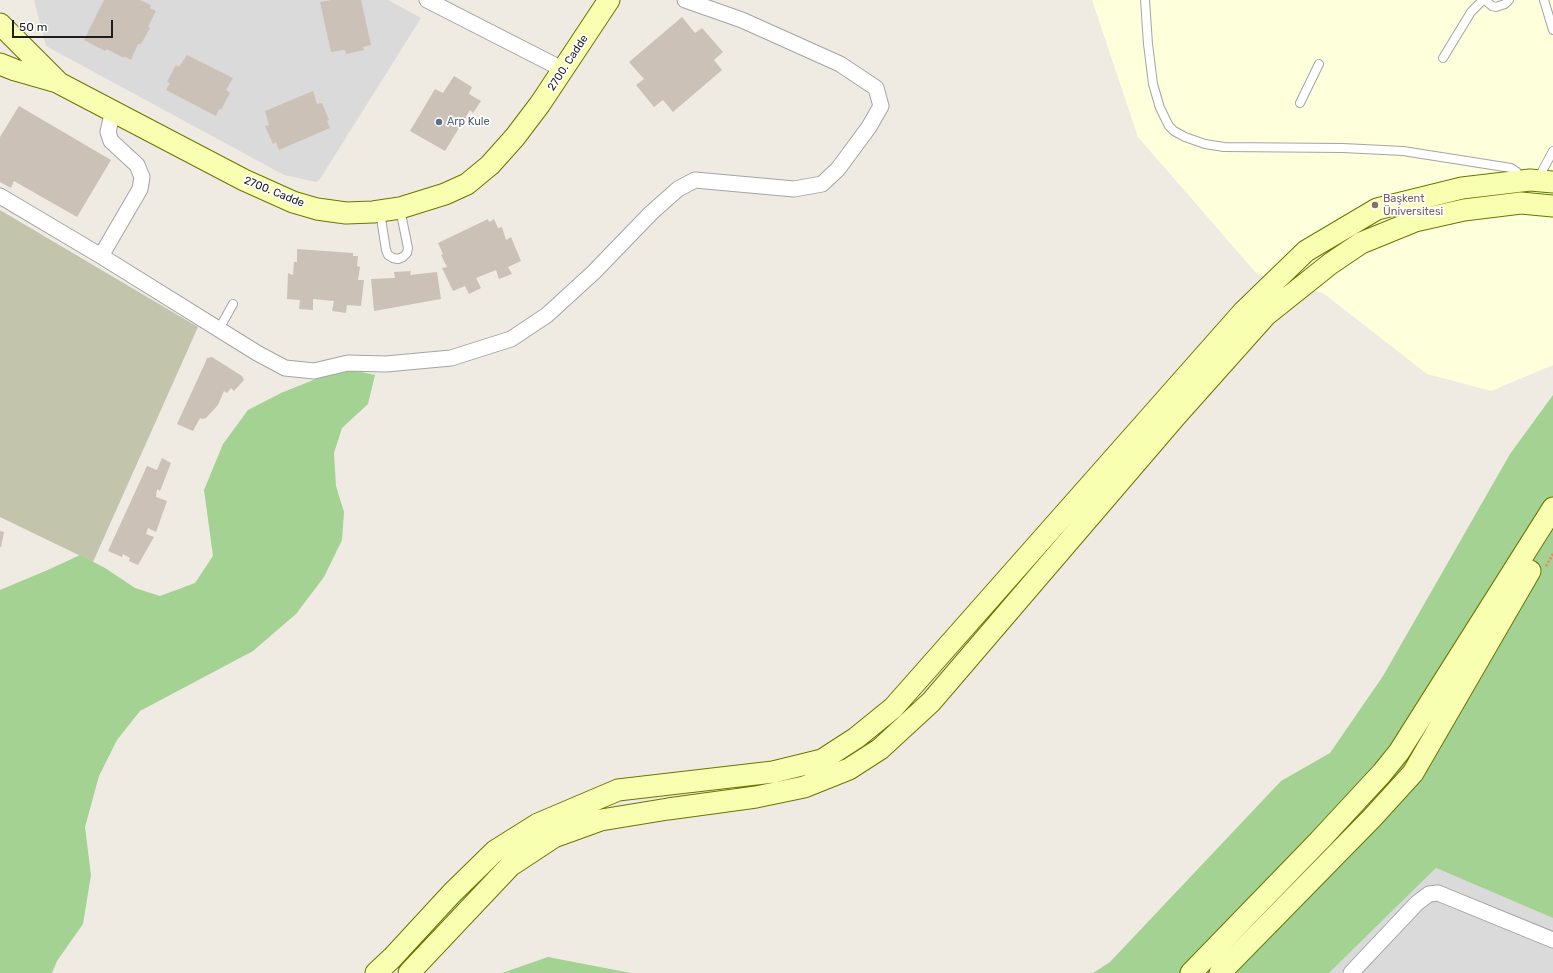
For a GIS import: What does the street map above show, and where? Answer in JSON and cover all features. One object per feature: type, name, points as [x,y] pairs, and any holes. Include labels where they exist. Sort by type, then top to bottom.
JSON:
[{"type":"street","points":[[428,0],[564,70]]},
{"type":"street","name":"2700. Cadde","points":[[0,64],[15,70],[57,82],[244,180],[293,202],[317,209],[346,213],[380,211],[400,208],[445,194],[467,184],[490,165],[519,131],[564,70],[609,0]]},
{"type":"street","points":[[0,196],[101,256],[257,353],[285,368],[314,370],[348,363],[386,364],[451,358],[511,339],[547,315],[594,272],[651,213],[678,189],[695,180],[794,190],[822,184],[838,169],[869,127],[881,106],[876,88],[840,64],[742,20],[685,0]]},
{"type":"street","points":[[0,9],[5,29]]},
{"type":"street","name":"2700. Cadde","points":[[5,29],[57,82]]},
{"type":"street","points":[[101,256],[140,189],[142,177],[137,165],[111,141],[108,132],[113,110]]},
{"type":"street","points":[[376,973],[392,958],[452,893],[496,851],[538,824],[618,790],[773,772],[822,760],[856,738],[893,708],[1243,312],[1306,251],[1377,209],[1462,188],[1536,181]]},
{"type":"street","points":[[409,973],[510,866],[554,837],[601,820],[668,808],[756,798],[804,786],[849,769],[880,750],[931,702],[1176,416],[1266,315],[1330,264],[1362,243],[1415,221],[1464,210],[1521,203],[1553,206]]},
{"type":"street","points":[[1191,973],[1319,841],[1382,773],[1399,752],[1553,508]]},
{"type":"street","points":[[1220,973],[1372,818],[1413,773],[1517,592],[1553,535]]},
{"type":"street","points":[[1351,973],[1417,903],[1429,894],[1438,893],[1553,940]]},
{"type":"lane","points":[[1145,0],[1153,84],[1160,108],[1174,131],[1185,137],[1205,144],[1224,147],[1335,148],[1402,151],[1511,168],[1536,181],[1553,151]]},
{"type":"lane","points":[[1443,58],[1471,12],[1484,0],[1496,7],[1512,0]]},
{"type":"lane","points":[[1544,0],[1553,30]]},
{"type":"lane","points":[[1300,103],[1319,64]]},
{"type":"lane","points":[[380,211],[386,250],[388,255],[398,259],[407,253],[408,248],[400,208]]},
{"type":"lane","points":[[219,329],[233,304]]},
{"type":"shaded area","points":[[34,0],[388,0],[421,18],[320,179],[316,182],[284,175],[46,46]]},
{"type":"shaded area","name":"Başkent Üniversitesi","points":[[1092,0],[1553,0],[1553,365],[1491,391],[1427,374],[1323,293],[1257,274],[1138,137]]},
{"type":"shaded area","points":[[0,210],[198,327],[93,562],[0,517]]},
{"type":"shaded area","points":[[1436,868],[1553,918],[1553,973],[1329,973]]},
{"type":"green space","points":[[343,368],[375,375],[368,404],[342,428],[334,453],[336,486],[344,512],[342,540],[324,577],[296,614],[253,651],[140,711],[117,740],[99,776],[85,827],[91,875],[83,924],[57,961],[52,973],[0,973],[0,590],[80,555],[105,568],[135,588],[160,596],[195,583],[213,556],[204,490],[223,444],[248,410],[281,393]]},
{"type":"green space","points":[[1553,395],[1553,918],[1436,868],[1329,973],[1093,973],[1110,962],[1281,781],[1330,753],[1383,676],[1510,454]]},
{"type":"green space","points":[[548,957],[631,973],[502,973]]},
{"type":"building","points":[[104,0],[140,0],[151,5],[150,8],[156,11],[148,27],[150,28],[141,44],[138,44],[131,60],[107,49],[105,51],[84,40]]},
{"type":"building","points":[[331,0],[361,0],[371,45],[363,47],[364,50],[346,54],[345,50],[331,52],[320,2]]},
{"type":"building","points":[[682,17],[695,33],[702,28],[723,52],[714,60],[722,70],[673,112],[663,100],[654,107],[636,85],[644,79],[629,62]]},
{"type":"building","points":[[187,55],[233,78],[226,90],[230,93],[216,116],[166,90],[170,83],[167,82],[176,65],[179,67]]},
{"type":"building","name":"Arp Kule","points":[[454,76],[472,87],[469,94],[481,101],[473,113],[470,110],[445,151],[410,131],[435,89],[443,93]]},
{"type":"building","points":[[313,91],[317,104],[322,103],[329,120],[327,121],[330,128],[279,150],[276,142],[273,144],[265,126],[269,125],[265,111]]},
{"type":"building","points":[[19,106],[111,160],[77,217],[14,181],[11,188],[0,182],[0,137]]},
{"type":"building","points":[[488,219],[489,222],[494,219],[498,228],[502,227],[506,240],[511,237],[521,261],[508,267],[512,274],[499,279],[496,270],[476,278],[481,288],[469,294],[465,286],[453,291],[442,268],[447,267],[441,255],[443,254],[438,243]]},
{"type":"building","points":[[297,249],[353,253],[353,256],[358,256],[357,266],[360,267],[358,280],[364,280],[361,306],[347,305],[346,313],[332,311],[334,301],[313,299],[313,310],[299,309],[300,300],[287,299],[288,273],[293,275],[294,262],[297,262]]},
{"type":"building","points":[[411,271],[410,275],[437,272],[441,299],[374,311],[371,279],[395,278],[394,272]]},
{"type":"building","points":[[212,357],[242,376],[244,380],[234,391],[231,388],[227,393],[224,391],[218,405],[206,418],[200,418],[193,431],[177,424],[207,358]]},
{"type":"building","points":[[162,458],[171,463],[160,491],[157,489],[156,497],[167,501],[156,532],[148,528],[146,534],[154,537],[138,565],[129,561],[130,558],[123,554],[122,557],[108,551],[147,466],[157,470]]},
{"type":"building","points":[[0,531],[4,532],[1,547],[0,547]]},
{"type":"place","name":"Arp Kule","points":[[439,122]]},
{"type":"place","name":"Başkent Üniversitesi","points":[[1375,205]]}]
